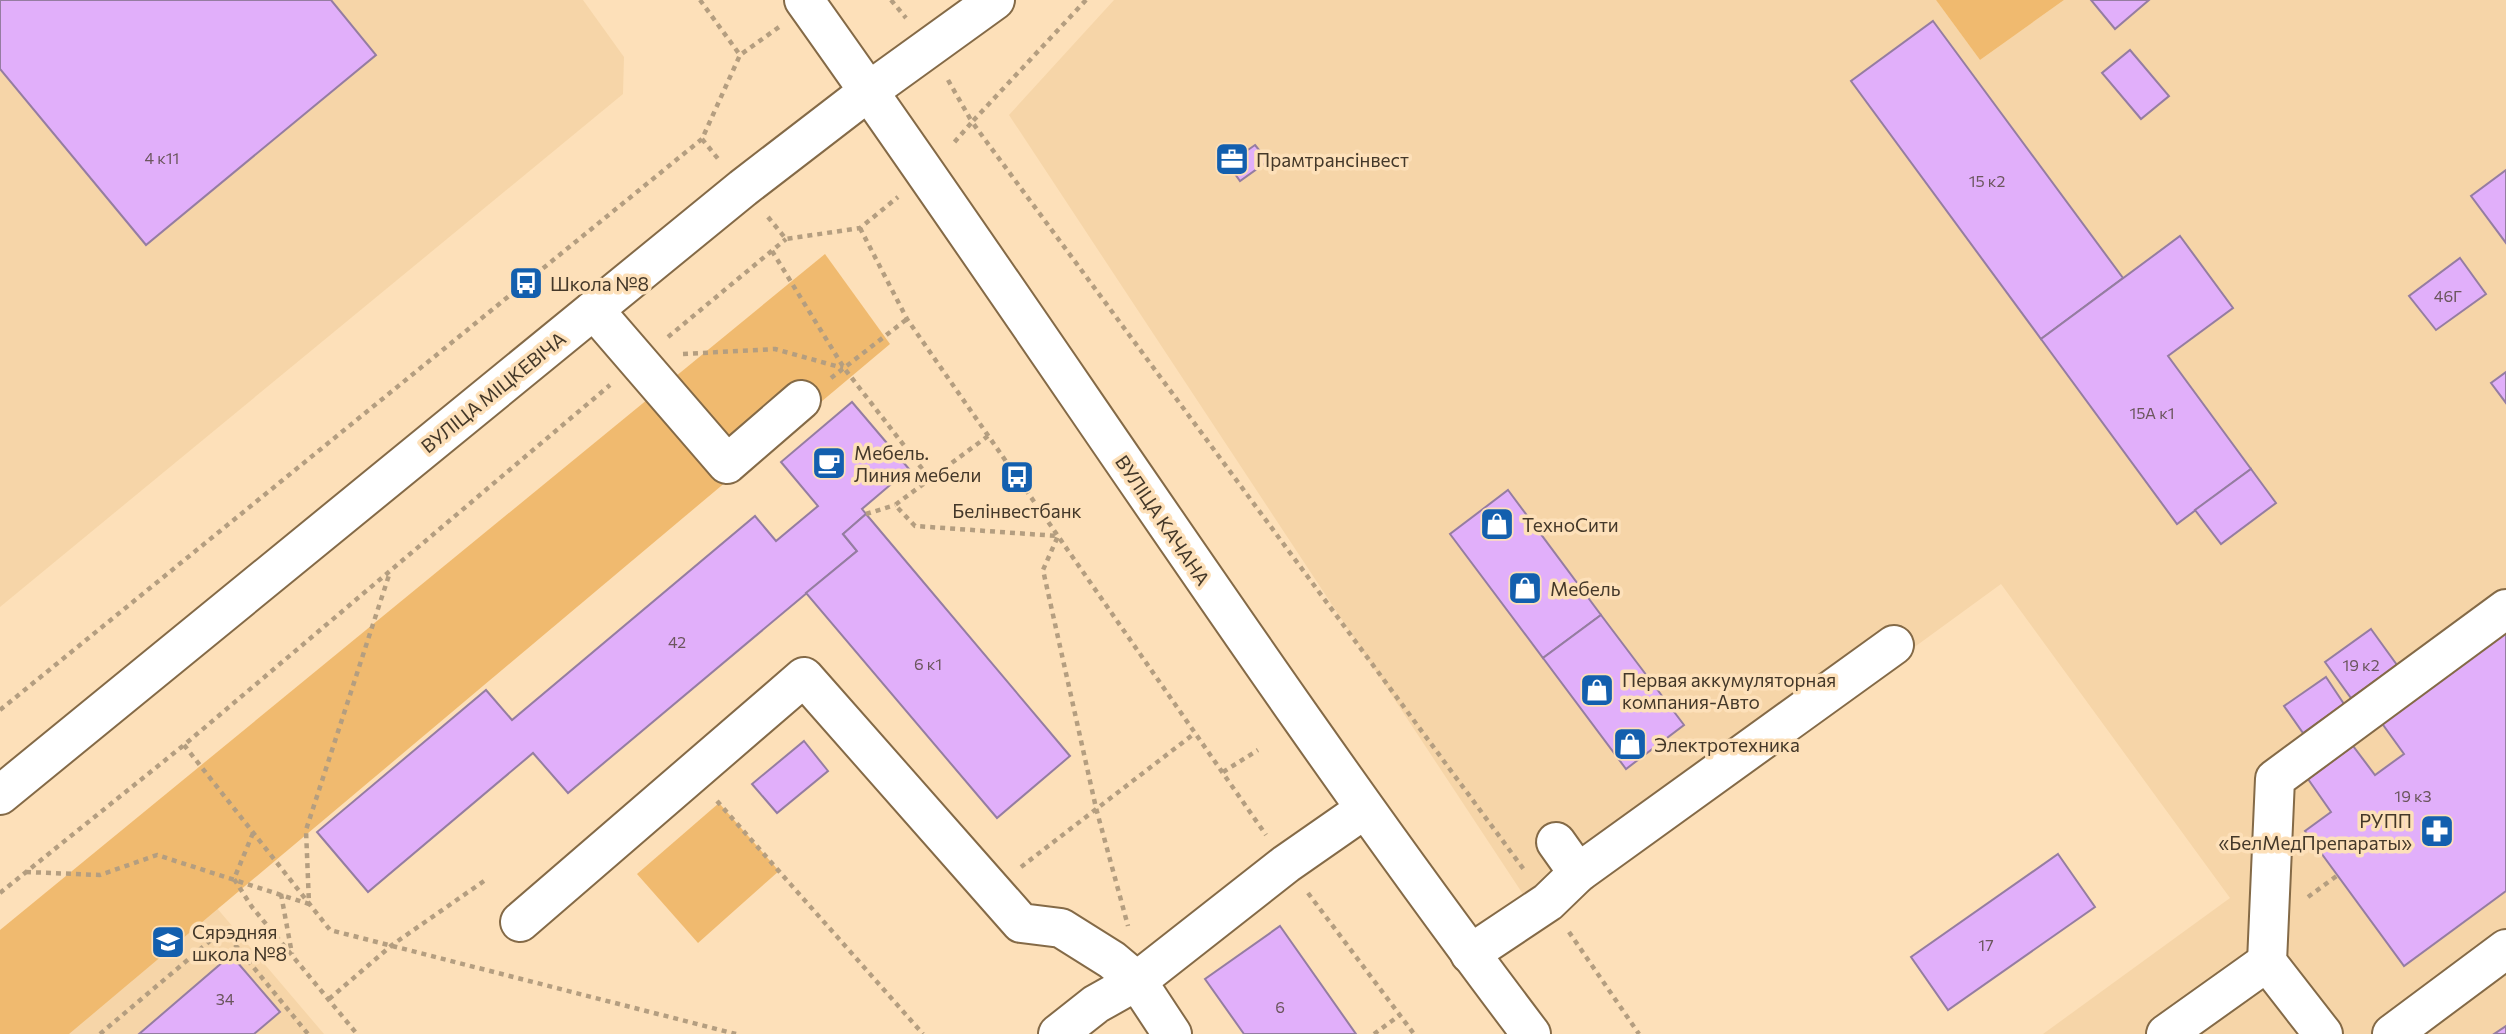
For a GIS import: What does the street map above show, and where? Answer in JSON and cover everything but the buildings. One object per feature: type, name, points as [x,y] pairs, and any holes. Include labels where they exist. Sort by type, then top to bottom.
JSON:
[{"type":"main road","name":"ВУЛІЦА МІЦКЕВІЧА","points":[[0,795],[743,188],[869,91],[995,0]]},
{"type":"main road","name":"ВУЛІЦА КАЧАНА","points":[[806,3],[958,215],[1215,596],[1469,954],[1531,1034]]},
{"type":"main road","points":[[594,310],[654,358],[727,464],[801,400]]},
{"type":"main road","points":[[2323,1034],[2267,962],[2275,779],[2506,609]]},
{"type":"main road","points":[[1469,954],[1548,902],[1578,873],[1894,645]]},
{"type":"main road","points":[[520,922],[804,677],[1021,923],[1061,928],[1112,960],[1137,981],[1172,1034]]},
{"type":"main road","points":[[1058,1034],[1096,1004],[1137,981],[1286,864],[1365,809]]},
{"type":"main road","points":[[1556,842],[1578,873]]},
{"type":"main road","points":[[2392,1034],[2506,949]]},
{"type":"main road","points":[[2166,1034],[2267,962]]},
{"type":"path","points":[[700,0],[740,55]]},
{"type":"path","points":[[1086,0],[972,122],[1548,902],[1639,1034]]},
{"type":"path","points":[[0,710],[702,139],[740,55],[806,3]]},
{"type":"path","points":[[860,228],[907,319],[1286,864],[1415,1034]]},
{"type":"path","points":[[0,893],[184,745],[390,571],[654,358],[786,239]]},
{"type":"path","points":[[772,251],[844,368],[930,479]]},
{"type":"path","points":[[801,400],[907,319]]},
{"type":"path","points":[[654,358],[775,349],[844,368]]},
{"type":"path","points":[[866,514],[895,505],[989,436]]},
{"type":"path","points":[[895,505],[915,526],[1058,536]]},
{"type":"path","points":[[1058,536],[1044,570],[1096,808],[1131,937]]},
{"type":"path","points":[[309,904],[306,830],[390,571]]},
{"type":"path","points":[[992,890],[1195,733]]},
{"type":"path","points":[[184,745],[330,930],[736,1034]]},
{"type":"path","points":[[1223,772],[1258,750]]},
{"type":"path","points":[[694,774],[923,1034]]},
{"type":"path","points":[[234,879],[253,832]]},
{"type":"path","points":[[25,872],[100,875],[157,855],[309,904]]},
{"type":"path","points":[[234,879],[357,1034]]},
{"type":"path","points":[[328,999],[393,945],[484,881]]},
{"type":"path","points":[[281,894],[292,955]]},
{"type":"path","points":[[100,1034],[223,930],[308,1034]]},
{"type":"path","points":[[1374,1034],[1400,1015]]},
{"type":"shaded area","points":[[0,0],[583,0],[624,57],[623,94],[0,607]]},
{"type":"shaded area","points":[[1114,0],[1936,0],[1980,60],[2064,0],[2506,0],[2506,1034],[2043,1034],[2230,898],[2001,584],[1540,920],[1009,115]]},
{"type":"shaded area","points":[[1936,0],[2064,0],[1980,60]]},
{"type":"shaded area","points":[[825,254],[890,344],[69,1034],[0,1034],[0,930]]},
{"type":"shaded area","points":[[719,803],[779,871],[698,943],[637,874]]},
{"type":"shaded area","name":"Сярэдняя школа №8","points":[[181,866],[324,1034],[0,1034],[0,1019]]},
{"type":"place","name":"Прамтрансінвест","points":[[1232,159]]},
{"type":"place","name":"Школа №8","points":[[526,283]]},
{"type":"place","name":"Мебель. Линия мебели","points":[[829,463]]},
{"type":"place","name":"Белінвестбанк","points":[[1017,477]]},
{"type":"place","name":"ТехноСити","points":[[1497,524]]},
{"type":"place","name":"Мебель","points":[[1525,588]]},
{"type":"place","name":"Первая аккумуляторная компания-Авто","points":[[1597,690]]},
{"type":"place","name":"Электротехника","points":[[1630,744]]},
{"type":"place","name":"РУПП «БелМедПрепараты»","points":[[2437,831]]},
{"type":"place","name":"Сярэдняя школа №8","points":[[168,942]]}]
